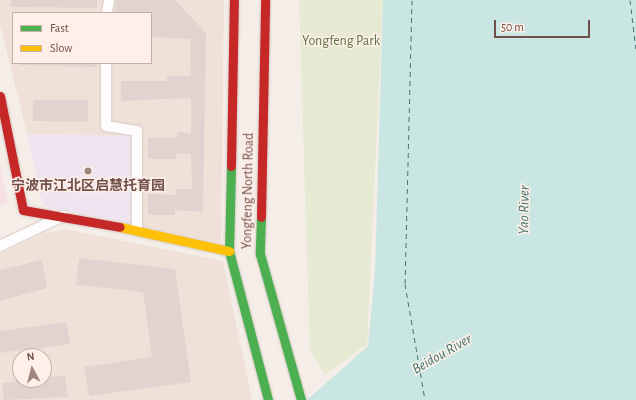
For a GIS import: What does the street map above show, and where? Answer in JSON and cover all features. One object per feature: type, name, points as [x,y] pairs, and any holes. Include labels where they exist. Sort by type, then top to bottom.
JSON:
[{"type":"main road","name":"Yongfeng North Road","points":[[234,0],[229,251],[268,400]]},
{"type":"main road","name":"Yongfeng North Road","points":[[265,0],[260,254],[301,400]]},
{"type":"main road","points":[[0,96],[23,210],[65,215],[137,229],[229,251]]},
{"type":"street","points":[[106,12],[109,0]]},
{"type":"street","points":[[106,64],[106,126],[138,132],[137,229]]},
{"type":"street","points":[[0,246],[65,215]]},
{"type":"shaded area","points":[[0,0],[224,0],[221,243],[137,225],[141,136],[27,134],[0,25]]},
{"type":"shaded area","name":"宁波市江北区启慧托育园","points":[[27,134],[142,136],[137,225],[43,206]]},
{"type":"shaded area","points":[[0,166],[8,203],[0,207]]},
{"type":"shaded area","points":[[65,229],[223,261],[252,400],[0,400],[0,254],[42,234]]},
{"type":"green space","name":"Yongfeng Park","points":[[299,0],[383,0],[367,344],[325,375],[310,351]]},
{"type":"water","points":[[383,0],[636,0],[636,400],[307,400],[368,346],[375,271]]},
{"type":"building","points":[[11,0],[97,0],[97,8],[11,7]]},
{"type":"building","points":[[116,0],[175,0],[206,33],[203,212],[175,210],[175,215],[148,215],[148,194],[176,195],[176,189],[192,189],[191,154],[177,154],[176,159],[148,159],[148,138],[177,138],[177,132],[191,133],[191,98],[121,101],[121,81],[167,81],[167,76],[191,76],[190,30],[190,39],[152,37],[152,12],[116,12]]},
{"type":"building","points":[[97,64],[97,67],[20,65]]},
{"type":"building","points":[[33,100],[88,100],[88,122],[33,121]]},
{"type":"building","points":[[79,258],[175,269],[191,382],[89,396],[84,367],[152,357],[143,292],[76,285]]},
{"type":"building","points":[[42,260],[47,288],[0,301],[0,270]]},
{"type":"building","points":[[67,322],[70,344],[39,348],[12,348],[12,351],[0,353],[0,331]]},
{"type":"building","points":[[65,375],[68,397],[4,400],[2,383],[12,382],[12,388],[52,388],[52,377]]},
{"type":"ferry route","points":[[412,0],[405,284],[425,400]]},
{"type":"ferry route","points":[[630,0],[636,49]]},
{"type":"traffic: fast","points":[[231,166],[229,251],[268,400]]},
{"type":"traffic: fast","points":[[261,217],[260,254],[301,400]]},
{"type":"traffic: slow","points":[[120,227],[229,251]]},
{"type":"traffic: jam","points":[[231,166],[234,0]]},
{"type":"traffic: jam","points":[[261,217],[265,0]]},
{"type":"traffic: jam","points":[[0,96],[23,210],[120,227]]},
{"type":"place","name":"宁波市江北区启慧托育园","points":[[88,171]]},
{"type":"water label","name":"Yao River","points":[[524,210]]},
{"type":"water label","name":"Beidou River","points":[[442,354]]}]
